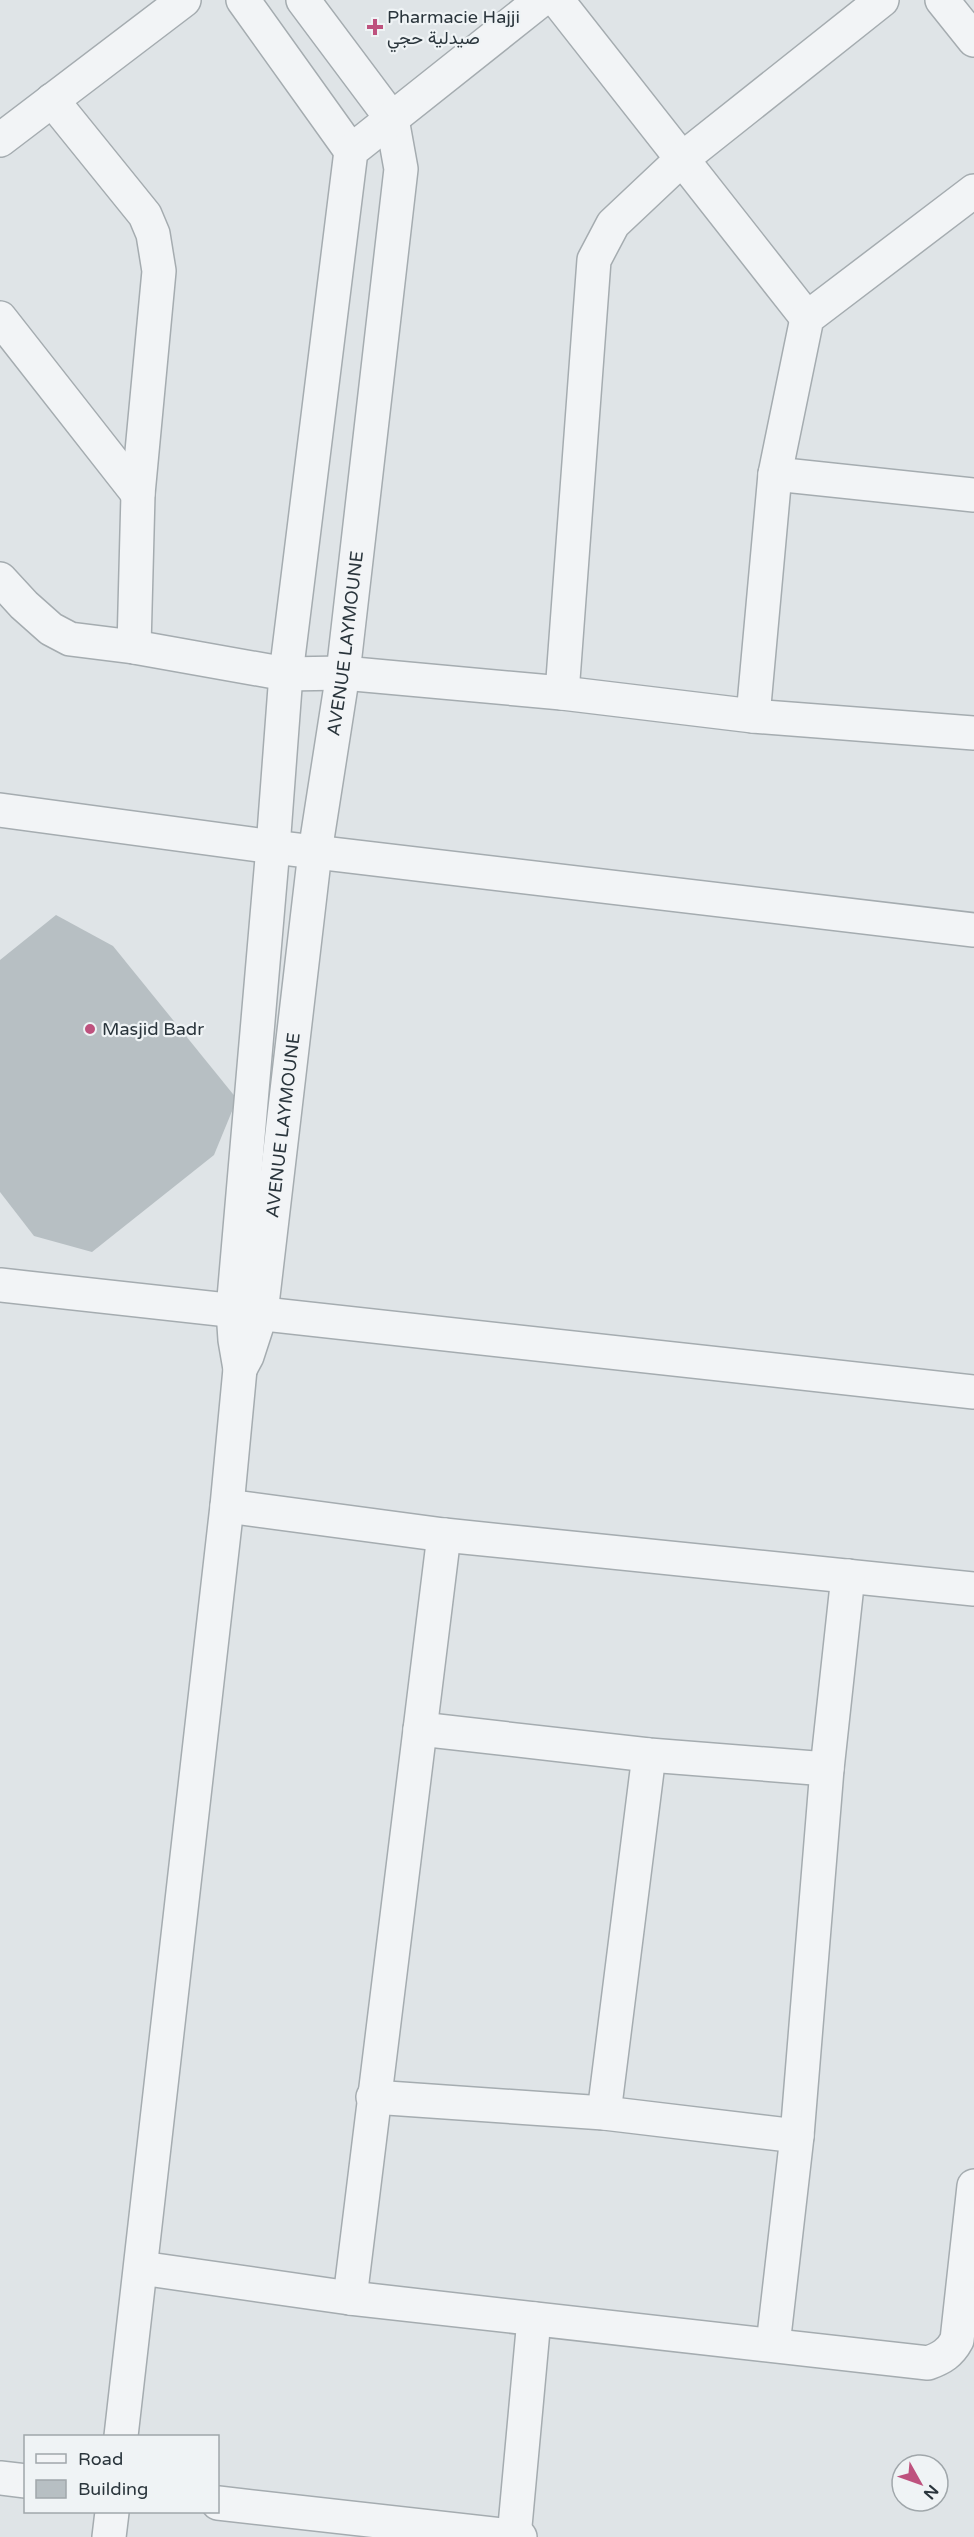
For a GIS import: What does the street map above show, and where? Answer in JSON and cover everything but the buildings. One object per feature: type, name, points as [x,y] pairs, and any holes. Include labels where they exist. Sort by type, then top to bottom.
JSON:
[{"type":"street","points":[[0,140],[184,0]]},
{"type":"street","points":[[121,2435],[247,1312],[273,847],[286,674],[351,151],[243,0]]},
{"type":"street","name":"AVENUE LAYMOUNE","points":[[247,1312],[343,674],[402,169],[392,119],[303,0]]},
{"type":"street","points":[[351,151],[541,0]]},
{"type":"street","points":[[556,0],[807,318]]},
{"type":"street","points":[[562,693],[594,260],[613,224],[682,159],[882,0]]},
{"type":"street","points":[[942,0],[974,40]]},
{"type":"street","points":[[52,100],[145,215],[153,234],[159,271],[138,494],[134,647]]},
{"type":"street","points":[[753,716],[775,474],[807,318],[974,191]]},
{"type":"street","points":[[0,318],[138,494]]},
{"type":"street","points":[[775,474],[974,495]]},
{"type":"street","points":[[0,579],[44,623],[70,639],[134,647],[286,674],[343,674],[562,693],[753,716],[974,733]]},
{"type":"street","points":[[0,810],[273,847],[974,930]]},
{"type":"street","points":[[0,1285],[974,1392]]},
{"type":"street","points":[[227,1506],[444,1535],[974,1589]]},
{"type":"street","points":[[350,2298],[444,1535]]},
{"type":"street","points":[[773,2345],[797,2136],[827,1769],[848,1576]]},
{"type":"street","points":[[420,1729],[649,1755],[827,1769]]},
{"type":"street","points":[[604,2114],[649,1755]]},
{"type":"street","points":[[373,2097],[604,2114],[797,2136]]},
{"type":"street","points":[[141,2268],[350,2298],[928,2363],[943,2357],[957,2340],[974,2186]]},
{"type":"street","points":[[514,2537],[534,2319]]},
{"type":"street","points":[[0,2478],[24,2481]]},
{"type":"street","points":[[219,2503],[520,2537]]},
{"type":"street","points":[[109,2537],[112,2513]]},
{"type":"place","name":"Pharmacie Hajji صيدلية حجي","points":[[375,27]]},
{"type":"place","name":"Masjid Badr","points":[[90,1029]]}]
